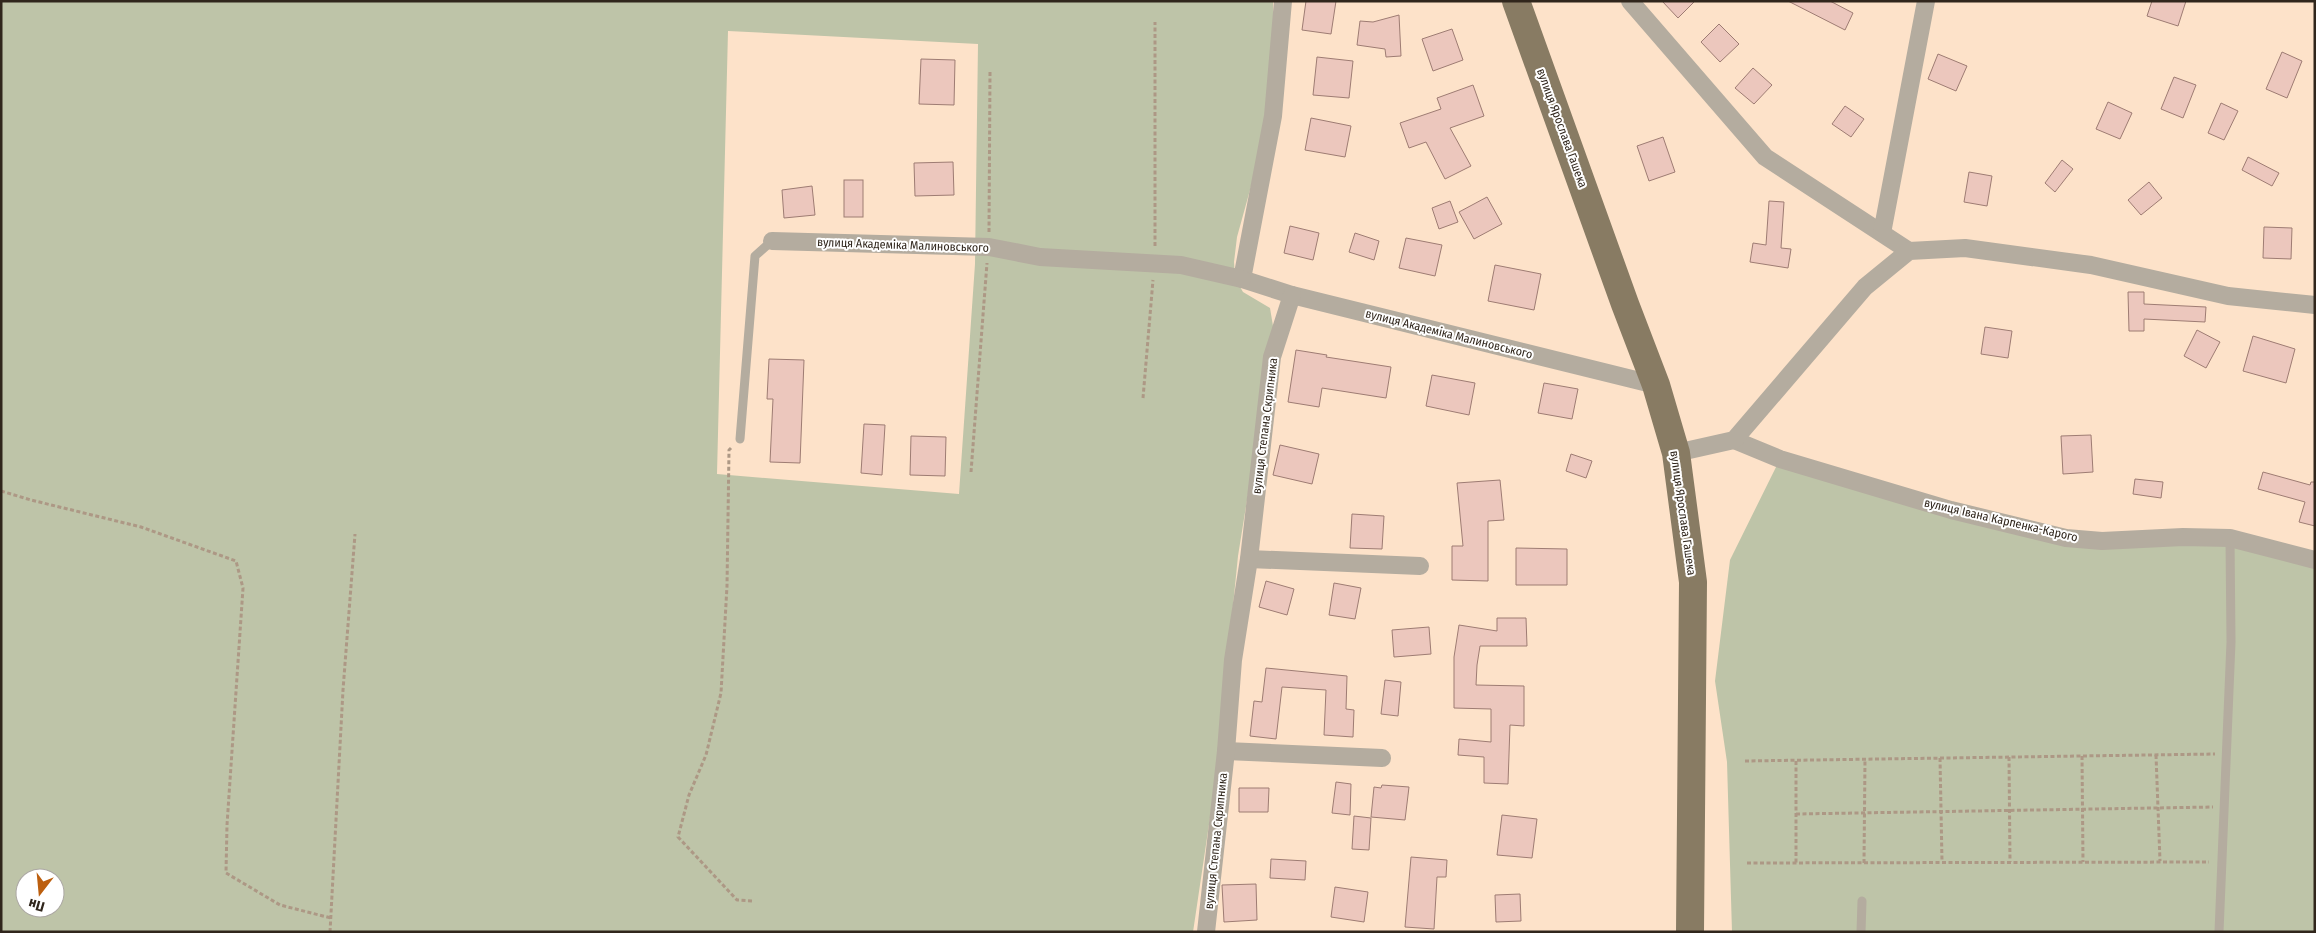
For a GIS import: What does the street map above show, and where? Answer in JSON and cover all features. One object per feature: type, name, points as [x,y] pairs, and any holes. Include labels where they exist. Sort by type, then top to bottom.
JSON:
[{"type":"main road","name":"вулиця Ярослава Гашека","points":[[1516,1],[1624,304],[1656,384],[1676,453],[1693,582],[1690,932]]},
{"type":"street","points":[[1242,279],[1273,116],[1283,1]]},
{"type":"street","points":[[1630,1],[1765,157],[1909,251]]},
{"type":"street","points":[[1882,233],[1926,1]]},
{"type":"street","name":"вулиця Академіка Малиновського","points":[[772,241],[989,247],[1040,257],[1182,265],[1242,279],[1292,295],[1656,384]]},
{"type":"street","points":[[1676,453],[1734,440],[1865,287],[1909,251],[1965,248],[2091,265],[2228,296],[2315,305]]},
{"type":"street","name":"вулиця Степана Скрипника","points":[[1206,932],[1226,751],[1233,660],[1249,559],[1272,356],[1292,295]]},
{"type":"street","name":"вулиця Івана Карпенка-Карого","points":[[1734,440],[1780,458],[1951,510],[2066,538],[2102,541],[2183,537],[2230,538],[2315,560]]},
{"type":"street","points":[[1249,559],[1420,566]]},
{"type":"street","points":[[1226,751],[1382,758]]},
{"type":"lane","points":[[740,438],[754,256],[772,241]]},
{"type":"lane","points":[[2219,932],[2228,754],[2231,642],[2230,538]]},
{"type":"lane","points":[[1861,932],[1862,901]]},
{"type":"path","points":[[1143,398],[1155,263],[1155,22]]},
{"type":"path","points":[[971,472],[989,247],[990,72]]},
{"type":"path","points":[[740,438],[729,450],[727,586],[721,693],[706,755],[689,795],[678,837],[737,900],[754,901]]},
{"type":"path","points":[[1,491],[141,527],[236,562],[243,588],[227,825],[226,873],[280,905],[331,918]]},
{"type":"path","points":[[330,932],[343,690],[355,534]]},
{"type":"path","points":[[1745,761],[2228,754]]},
{"type":"path","points":[[2156,755],[2160,861]]},
{"type":"path","points":[[2082,756],[2083,862]]},
{"type":"path","points":[[2009,757],[2010,862]]},
{"type":"path","points":[[1940,758],[1942,862]]},
{"type":"path","points":[[1864,862],[1865,759]]},
{"type":"path","points":[[1796,761],[1796,863]]},
{"type":"path","points":[[1796,814],[2225,807]]},
{"type":"path","points":[[1747,863],[2222,862]]},
{"type":"green space","points":[[1,1],[1273,1],[1273,67],[1258,161],[1237,237],[1234,262],[1235,278],[1243,292],[1270,308],[1274,332],[1238,556],[1215,784],[1193,932],[1,932]],"holes":[[[728,31],[978,44],[975,264],[959,494],[717,474]]]},
{"type":"green space","points":[[1780,459],[2066,538],[2183,537],[2315,560],[2315,932],[1732,932],[1727,762],[1715,681],[1730,560]]},
{"type":"building","points":[[1306,1],[1336,1],[1331,34],[1302,30]]},
{"type":"building","points":[[1662,1],[1695,1],[1678,18]]},
{"type":"building","points":[[1788,1],[1830,1],[1853,13],[1845,30]]},
{"type":"building","points":[[2152,1],[2186,1],[2178,26],[2147,16]]},
{"type":"building","points":[[1399,15],[1401,56],[1386,57],[1385,49],[1357,45],[1360,21],[1373,22]]},
{"type":"building","points":[[1719,24],[1739,44],[1720,62],[1701,42]]},
{"type":"building","points":[[1452,29],[1463,60],[1433,71],[1422,39]]},
{"type":"building","points":[[2282,52],[2302,61],[2287,98],[2266,89]]},
{"type":"building","points":[[1938,54],[1967,66],[1956,91],[1928,79]]},
{"type":"building","points":[[1317,57],[1353,61],[1349,98],[1313,95]]},
{"type":"building","points":[[921,59],[955,60],[954,105],[919,104]]},
{"type":"building","points":[[1753,68],[1772,85],[1754,104],[1735,88]]},
{"type":"building","points":[[2174,77],[2196,85],[2183,118],[2161,109]]},
{"type":"building","points":[[1473,85],[1484,116],[1450,128],[1471,166],[1445,179],[1426,142],[1409,148],[1400,123],[1441,109],[1437,98]]},
{"type":"building","points":[[2108,102],[2132,113],[2120,139],[2096,129]]},
{"type":"building","points":[[2221,103],[2238,111],[2224,140],[2208,133]]},
{"type":"building","points":[[1845,106],[1864,119],[1851,137],[1832,124]]},
{"type":"building","points":[[1311,118],[1351,126],[1345,157],[1305,150]]},
{"type":"building","points":[[1663,137],[1675,172],[1649,181],[1637,146]]},
{"type":"building","points":[[2248,157],[2279,173],[2272,186],[2242,170]]},
{"type":"building","points":[[2062,160],[2073,169],[2055,192],[2045,183]]},
{"type":"building","points":[[953,162],[954,195],[915,196],[914,163]]},
{"type":"building","points":[[1969,172],[1992,176],[1987,206],[1964,202]]},
{"type":"building","points":[[844,180],[863,180],[863,217],[844,217]]},
{"type":"building","points":[[2149,182],[2162,198],[2141,215],[2128,200]]},
{"type":"building","points":[[812,186],[815,215],[784,218],[782,190]]},
{"type":"building","points":[[1487,197],[1502,224],[1474,239],[1459,212]]},
{"type":"building","points":[[1450,201],[1458,222],[1439,229],[1432,208]]},
{"type":"building","points":[[1769,201],[1784,202],[1781,248],[1791,249],[1788,268],[1750,262],[1753,243],[1766,245]]},
{"type":"building","points":[[1290,226],[1319,233],[1313,260],[1284,253]]},
{"type":"building","points":[[2264,227],[2292,228],[2291,259],[2263,258]]},
{"type":"building","points":[[1355,233],[1379,241],[1374,260],[1349,252]]},
{"type":"building","points":[[1406,238],[1442,245],[1435,276],[1399,268]]},
{"type":"building","points":[[1495,265],[1541,274],[1534,310],[1488,301]]},
{"type":"building","points":[[2128,292],[2144,292],[2144,304],[2206,307],[2205,322],[2144,319],[2144,331],[2129,331]]},
{"type":"building","points":[[1985,327],[2012,331],[2008,358],[1981,354]]},
{"type":"building","points":[[2197,330],[2220,342],[2206,368],[2184,356]]},
{"type":"building","points":[[2253,336],[2295,349],[2286,383],[2243,371]]},
{"type":"building","points":[[1296,350],[1327,355],[1326,357],[1391,367],[1386,398],[1322,388],[1319,407],[1288,402]]},
{"type":"building","points":[[769,359],[804,360],[800,463],[770,462],[773,399],[767,399]]},
{"type":"building","points":[[1432,375],[1475,383],[1469,415],[1426,406]]},
{"type":"building","points":[[1544,383],[1578,389],[1572,419],[1538,413]]},
{"type":"building","points":[[864,424],[885,425],[882,475],[861,473]]},
{"type":"building","points":[[2091,435],[2093,472],[2063,474],[2061,436]]},
{"type":"building","points":[[911,436],[946,437],[945,476],[910,475]]},
{"type":"building","points":[[1280,445],[1319,454],[1312,484],[1273,475]]},
{"type":"building","points":[[1571,454],[1592,461],[1586,478],[1566,471]]},
{"type":"building","points":[[2263,472],[2310,485],[2311,482],[2315,482],[2315,526],[2299,522],[2305,502],[2258,489]]},
{"type":"building","points":[[2135,479],[2163,482],[2161,498],[2133,494]]},
{"type":"building","points":[[1500,480],[1504,520],[1488,521],[1488,581],[1452,580],[1452,546],[1463,546],[1457,483]]},
{"type":"building","points":[[1352,514],[1384,516],[1382,549],[1350,548]]},
{"type":"building","points":[[1516,548],[1567,549],[1567,585],[1516,585]]},
{"type":"building","points":[[1266,581],[1294,589],[1287,615],[1259,607]]},
{"type":"building","points":[[1334,583],[1361,588],[1355,619],[1329,615]]},
{"type":"building","points":[[1497,618],[1526,618],[1527,646],[1480,646],[1477,665],[1476,685],[1524,686],[1524,726],[1510,725],[1508,784],[1484,783],[1484,757],[1458,755],[1459,739],[1491,742],[1491,709],[1454,708],[1454,657],[1459,625],[1497,631]]},
{"type":"building","points":[[1429,627],[1431,654],[1394,657],[1392,630]]},
{"type":"building","points":[[1266,668],[1347,676],[1346,709],[1354,710],[1353,737],[1324,735],[1326,690],[1282,687],[1276,739],[1250,736],[1254,701],[1262,702]]},
{"type":"building","points":[[1385,680],[1401,682],[1398,716],[1381,714]]},
{"type":"building","points":[[1336,782],[1351,784],[1350,815],[1332,813]]},
{"type":"building","points":[[1382,785],[1409,787],[1405,820],[1371,817],[1374,787],[1381,788]]},
{"type":"building","points":[[1239,788],[1269,788],[1268,812],[1239,812]]},
{"type":"building","points":[[1502,815],[1537,819],[1532,858],[1497,855]]},
{"type":"building","points":[[1354,816],[1371,818],[1369,850],[1352,849]]},
{"type":"building","points":[[1411,857],[1447,860],[1446,877],[1437,877],[1434,929],[1405,927]]},
{"type":"building","points":[[1271,859],[1306,861],[1305,880],[1270,878]]},
{"type":"building","points":[[1256,884],[1257,920],[1224,922],[1222,885]]},
{"type":"building","points":[[1335,887],[1368,892],[1364,922],[1331,917]]},
{"type":"building","points":[[1520,894],[1521,921],[1496,922],[1495,895]]}]
